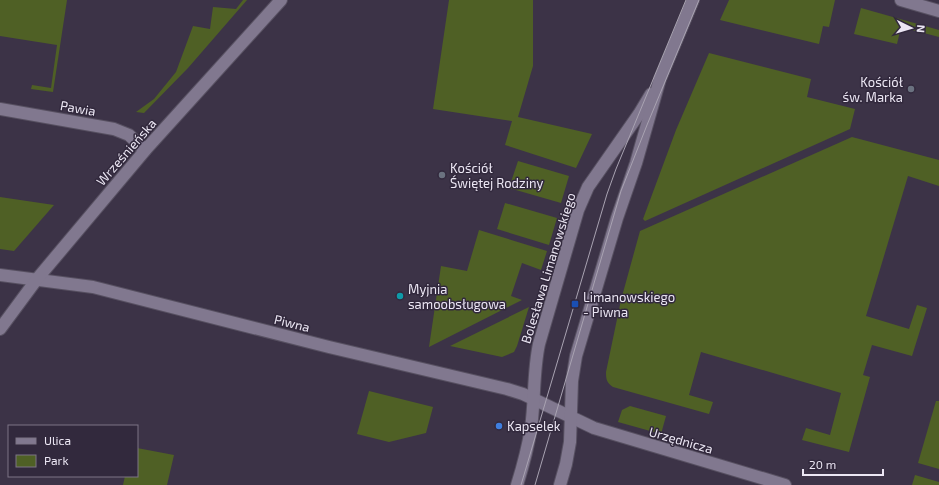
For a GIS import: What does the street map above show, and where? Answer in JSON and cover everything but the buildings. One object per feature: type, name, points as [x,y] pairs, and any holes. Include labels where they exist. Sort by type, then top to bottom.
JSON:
[{"type":"street","name":"Wrześnieńska","points":[[0,329],[37,279],[145,150],[281,0]]},
{"type":"street","name":"Bolesława Limanowskiego","points":[[560,485],[570,442],[572,381],[576,356],[616,218],[636,163],[660,79],[693,0]]},
{"type":"street","points":[[901,0],[939,11]]},
{"type":"street","name":"Bolesława Limanowskiego","points":[[517,485],[528,445],[531,426],[535,362],[578,210],[588,188],[639,114],[660,79]]},
{"type":"street","name":"Pawia","points":[[0,109],[114,129],[130,136],[145,150]]},
{"type":"street","name":"Piwna","points":[[0,275],[94,287],[329,347],[507,389],[533,399],[571,418]]},
{"type":"street","name":"Urzędnicza","points":[[571,418],[604,432],[785,485]]},
{"type":"green space","points":[[0,0],[67,0],[53,92],[31,89],[32,85],[51,88],[57,45],[0,36]]},
{"type":"green space","points":[[243,0],[247,0],[188,68],[144,113],[136,112],[154,99],[176,72],[193,26],[210,29],[213,7],[236,9]]},
{"type":"green space","points":[[449,0],[533,0],[533,66],[518,117],[592,134],[576,168],[505,145],[512,121],[433,109]]},
{"type":"green space","points":[[729,0],[835,0],[829,27],[823,26],[819,44],[720,20]]},
{"type":"green space","points":[[861,8],[939,30],[939,37],[901,27],[897,44],[854,34]]},
{"type":"green space","points":[[709,53],[811,79],[807,97],[855,109],[850,129],[645,221],[643,219],[676,130]]},
{"type":"green space","points":[[852,137],[939,160],[939,186],[908,176],[866,316],[909,329],[917,305],[927,308],[912,356],[872,345],[863,375],[870,377],[849,452],[802,440],[806,428],[830,435],[841,393],[701,352],[689,395],[713,402],[709,414],[613,387],[609,384],[606,372],[621,300],[640,231]]},
{"type":"green space","points":[[518,161],[569,176],[561,203],[509,188]]},
{"type":"green space","points":[[0,197],[54,205],[14,251],[0,249]]},
{"type":"green space","points":[[505,203],[557,218],[549,245],[497,229]]},
{"type":"green space","points":[[479,230],[547,251],[541,270],[522,263],[511,296],[522,300],[429,347],[441,266],[467,271]]},
{"type":"green space","points":[[529,307],[514,352],[502,357],[450,346]]},
{"type":"green space","points":[[369,391],[433,407],[426,433],[389,442],[357,434]]},
{"type":"green space","points":[[936,401],[939,401],[939,469],[918,463]]},
{"type":"green space","points":[[630,406],[666,416],[661,434],[618,422],[622,410]]},
{"type":"green space","points":[[138,448],[174,455],[167,485],[123,485],[125,477],[138,477]]},
{"type":"green space","points":[[915,475],[939,482],[939,485],[912,485]]},
{"type":"tram line","points":[[521,485],[607,194],[686,0]]},
{"type":"tram line","points":[[535,485],[621,191],[699,0]]},
{"type":"place","name":"Kościół św. Marka","points":[[911,89]]},
{"type":"place","name":"Kościół Świętej Rodziny","points":[[442,175]]},
{"type":"place","name":"Myjnia samoobsługowa","points":[[400,296]]},
{"type":"place","name":"Limanowskiego - Piwna","points":[[575,304]]},
{"type":"place","name":"Kapselek","points":[[499,426]]}]
